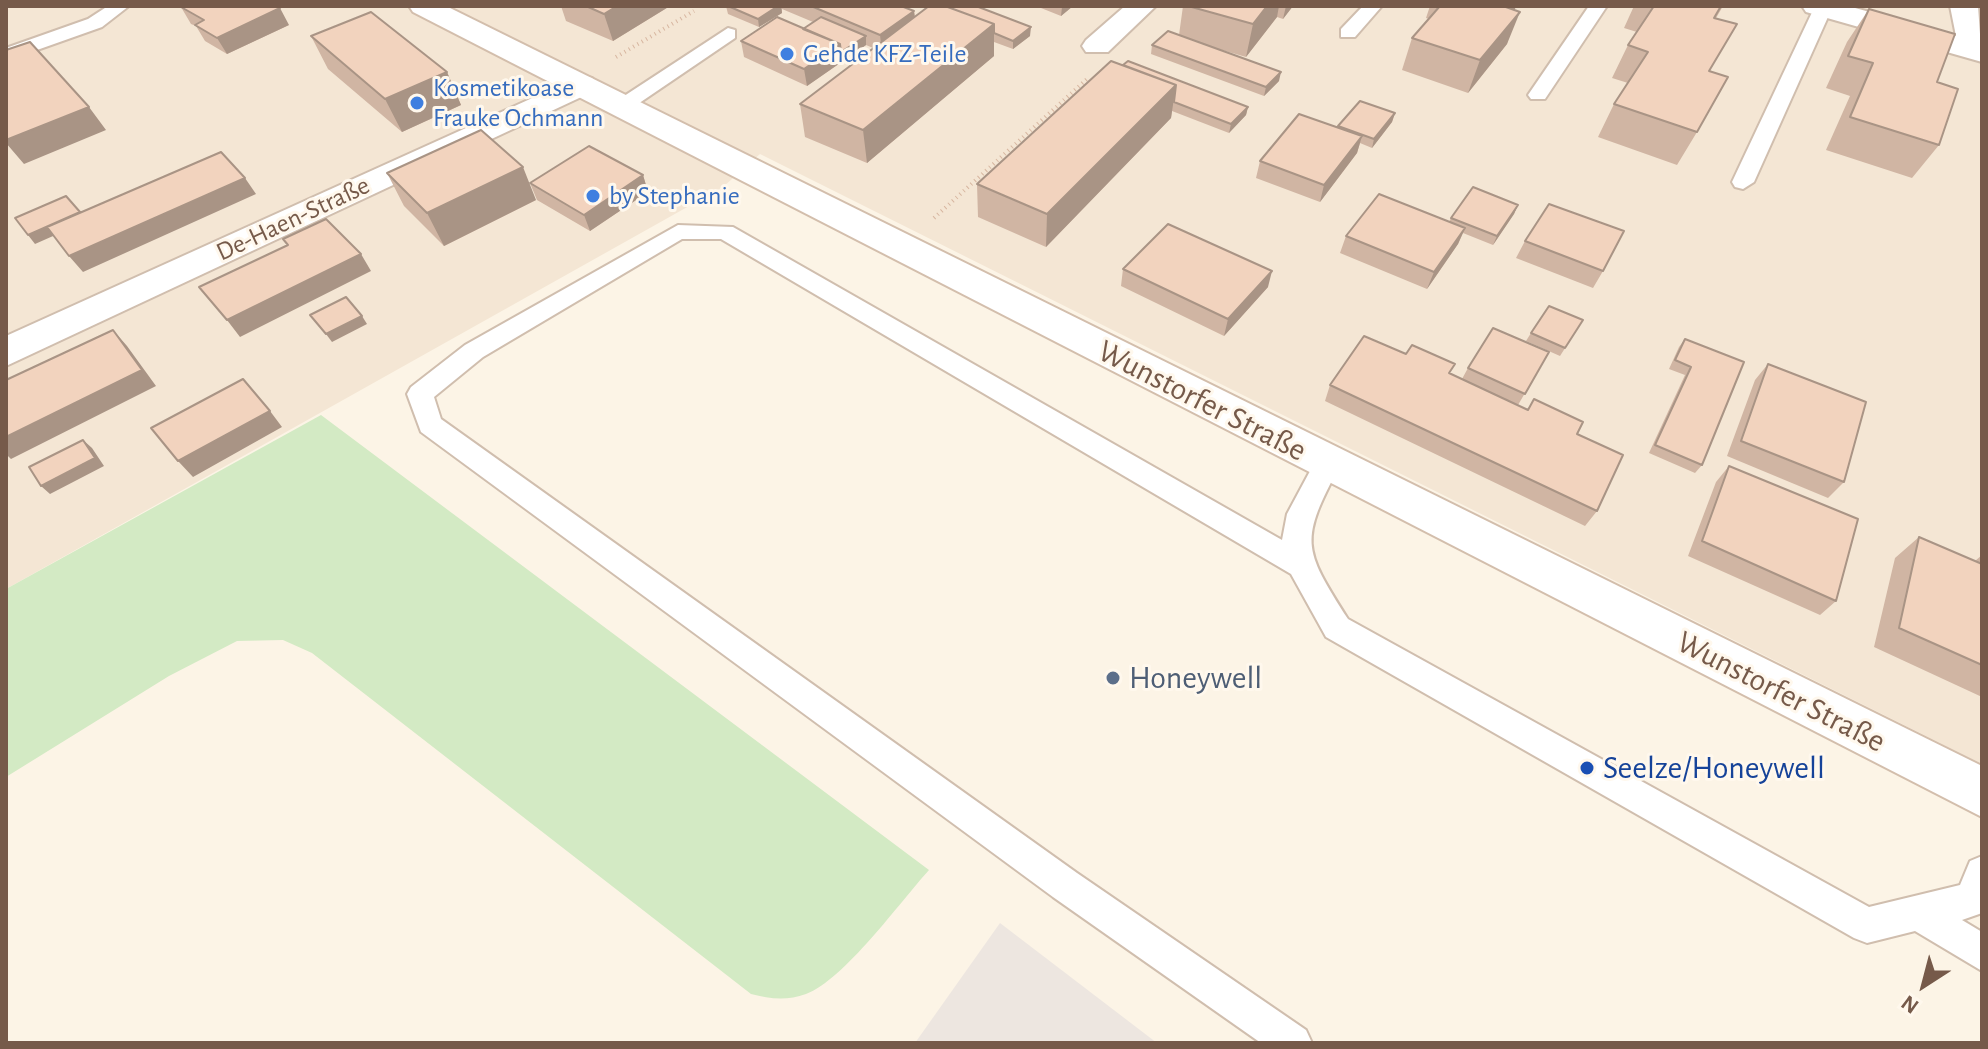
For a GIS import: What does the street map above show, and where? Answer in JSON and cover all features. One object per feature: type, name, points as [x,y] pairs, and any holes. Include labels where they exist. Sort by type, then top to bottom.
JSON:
[{"type":"street","name":"Wunstorfer Straße","points":[[423,6],[1327,465],[1982,792]]},
{"type":"street","points":[[1095,60],[1142,6]]},
{"type":"street","points":[[1964,6],[1978,52]]},
{"type":"street","points":[[1819,7],[1978,52]]},
{"type":"street","name":"De-Haen-Straße","points":[[6,352],[577,83]]},
{"type":"lane","points":[[6,55],[95,23],[120,6]]},
{"type":"lane","points":[[1348,33],[1373,6]]},
{"type":"lane","points":[[1538,95],[1598,6]]},
{"type":"lane","points":[[1743,182],[1819,7]]},
{"type":"lane","points":[[622,106],[728,34]]},
{"type":"lane","points":[[1293,1043],[1065,885],[430,425],[420,394],[474,351],[678,232],[725,232],[1300,565]]},
{"type":"lane","points":[[1327,465],[1299,511],[1294,538],[1300,565],[1337,628],[1867,925],[1971,900],[1982,873]]},
{"type":"lane","points":[[1918,913],[1982,953]]},
{"type":"path","points":[[577,83],[703,6]]},
{"type":"path","points":[[901,248],[1095,60]]},
{"type":"shaded area","points":[[6,6],[1982,6],[1982,764],[760,154],[723,187],[6,589]]},
{"type":"shaded area","points":[[1000,923],[1157,1043],[915,1043]]},
{"type":"green space","points":[[321,415],[929,870],[854,957],[821,986],[806,994],[778,998],[751,994],[312,653],[283,640],[237,641],[169,676],[6,777],[6,589]]},
{"type":"building","points":[[586,6],[617,6],[604,14]]},
{"type":"building","points":[[728,6],[778,6],[758,19]]},
{"type":"building","points":[[811,6],[901,6],[914,11],[880,35]]},
{"type":"building","points":[[929,6],[945,6],[994,24],[863,130],[800,104]]},
{"type":"building","points":[[945,6],[976,6],[1031,27],[1013,41],[994,33],[994,24]]},
{"type":"building","points":[[1188,6],[1267,6],[1253,24]]},
{"type":"building","points":[[1440,6],[1503,6],[1520,12],[1480,60],[1412,38]]},
{"type":"building","points":[[1654,6],[1721,6],[1714,18],[1737,24],[1709,71],[1728,77],[1697,132],[1614,104],[1648,52],[1628,45]]},
{"type":"building","points":[[181,7],[280,8],[217,38],[195,25],[204,20]]},
{"type":"building","points":[[1869,9],[1955,34],[1937,82],[1958,89],[1939,145],[1850,117],[1873,63],[1848,56]]},
{"type":"building","points":[[371,12],[447,72],[385,99],[311,36]]},
{"type":"building","points":[[777,17],[840,44],[804,69],[741,41]]},
{"type":"building","points":[[821,17],[866,36],[841,52],[840,44],[803,29]]},
{"type":"building","points":[[1168,31],[1281,72],[1266,87],[1152,45]]},
{"type":"building","points":[[30,42],[89,107],[6,140],[6,50]]},
{"type":"building","points":[[1111,61],[1176,85],[1047,214],[977,184]]},
{"type":"building","points":[[1128,61],[1248,107],[1231,124],[1174,102],[1176,85],[1123,65]]},
{"type":"building","points":[[1360,101],[1395,113],[1374,139],[1338,126]]},
{"type":"building","points":[[1299,114],[1362,136],[1324,185],[1260,161]]},
{"type":"building","points":[[481,130],[523,167],[427,213],[387,173]]},
{"type":"building","points":[[589,146],[643,175],[584,215],[530,183]]},
{"type":"building","points":[[221,152],[245,178],[69,256],[47,227]]},
{"type":"building","points":[[1473,187],[1518,205],[1497,236],[1451,218]]},
{"type":"building","points":[[1379,194],[1465,228],[1434,272],[1346,236]]},
{"type":"building","points":[[66,196],[80,212],[28,235],[15,218]]},
{"type":"building","points":[[1549,204],[1624,231],[1603,271],[1525,241]]},
{"type":"building","points":[[326,219],[361,254],[227,320],[199,287],[288,245],[283,239]]},
{"type":"building","points":[[1168,224],[1272,271],[1228,319],[1123,269]]},
{"type":"building","points":[[346,297],[362,316],[326,334],[310,315]]},
{"type":"building","points":[[1549,306],[1583,320],[1565,348],[1531,333]]},
{"type":"building","points":[[1493,328],[1549,352],[1525,394],[1468,368]]},
{"type":"building","points":[[113,330],[142,370],[6,437],[6,380]]},
{"type":"building","points":[[1364,336],[1406,354],[1412,345],[1455,364],[1449,373],[1528,410],[1534,399],[1583,422],[1577,434],[1623,455],[1597,511],[1330,385]]},
{"type":"building","points":[[1685,339],[1744,362],[1702,465],[1655,445],[1691,367],[1675,360]]},
{"type":"building","points":[[1768,364],[1866,402],[1844,482],[1741,441]]},
{"type":"building","points":[[243,379],[270,411],[178,461],[151,428]]},
{"type":"building","points":[[83,440],[95,458],[41,486],[29,467]]},
{"type":"building","points":[[1729,466],[1858,519],[1836,601],[1702,541]]},
{"type":"building","points":[[1919,537],[1982,564],[1982,665],[1899,628]]},
{"type":"place","name":"Gehde KFZ-Teile","points":[[787,54]]},
{"type":"place","name":"Kosmetikoase Frauke Ochmann","points":[[417,103]]},
{"type":"place","name":"by Stephanie","points":[[593,196]]},
{"type":"place","name":"Honeywell","points":[[1113,678]]},
{"type":"place","name":"Seelze/Honeywell","points":[[1587,768]]}]
